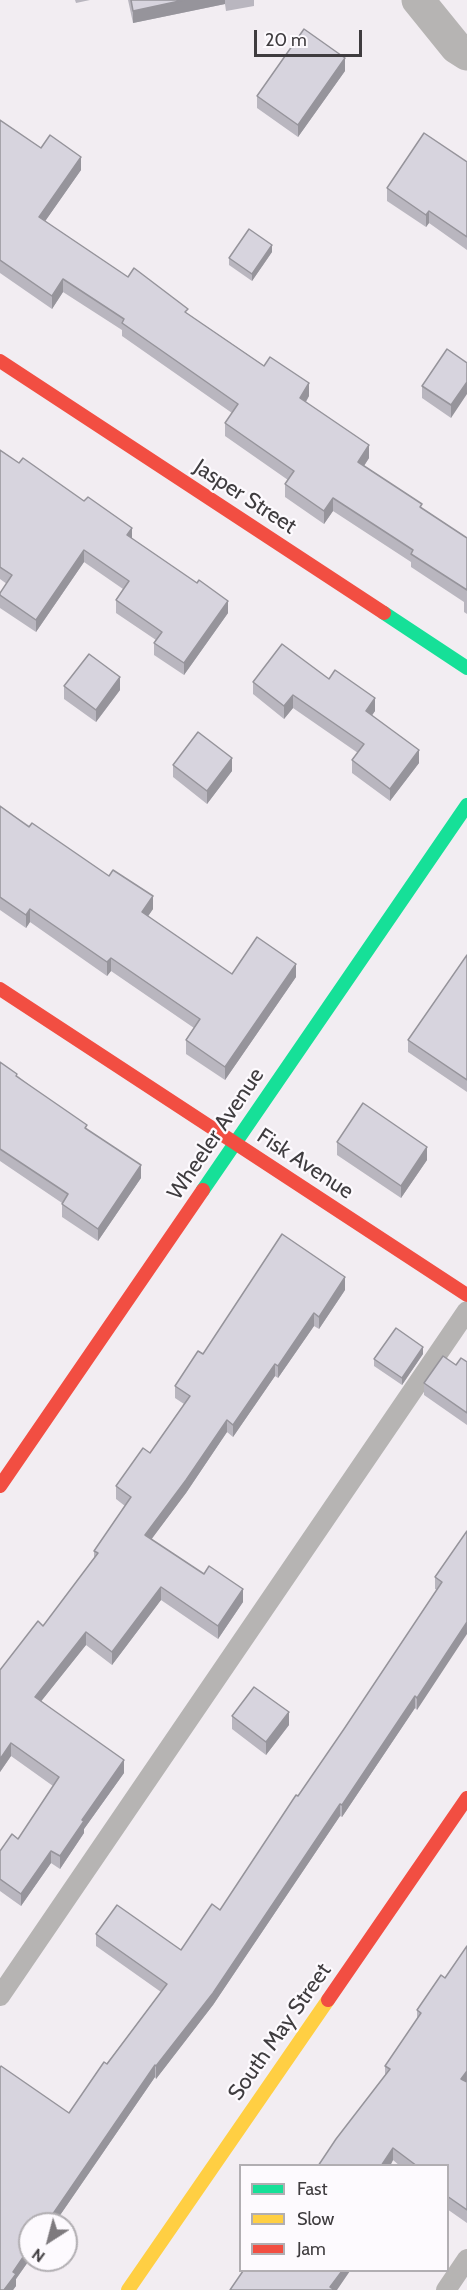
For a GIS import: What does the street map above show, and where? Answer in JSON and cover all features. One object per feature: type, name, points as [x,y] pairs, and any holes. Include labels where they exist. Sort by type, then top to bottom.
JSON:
[{"type":"street","points":[[418,0],[456,47],[467,54]]},
{"type":"street","name":"Jasper Street","points":[[0,361],[467,668]]},
{"type":"street","name":"Wheeler Avenue","points":[[0,1486],[467,805]]},
{"type":"street","name":"Fisk Avenue","points":[[0,989],[467,1295]]},
{"type":"street","name":"South May Street","points":[[128,2290],[467,1798]]},
{"type":"lane","points":[[0,1996],[467,1311]]},
{"type":"lane","points":[[446,2290],[467,2259]]},
{"type":"building","points":[[131,0],[184,0],[133,11]]},
{"type":"building","points":[[304,29],[345,58],[298,125],[257,96]]},
{"type":"building","points":[[0,120],[41,148],[50,135],[81,157],[39,217],[128,277],[134,268],[188,309],[185,312],[264,366],[270,357],[309,383],[300,398],[369,445],[358,462],[422,504],[420,507],[467,538],[467,590],[411,554],[413,550],[333,498],[324,511],[285,484],[294,471],[225,423],[238,404],[122,323],[124,319],[63,279],[52,296],[0,260]]},
{"type":"building","points":[[424,133],[467,162],[467,237],[429,211],[426,215],[387,188]]},
{"type":"building","points":[[249,229],[272,245],[252,274],[229,258]]},
{"type":"building","points":[[447,349],[467,363],[467,382],[451,405],[422,386]]},
{"type":"building","points":[[0,450],[19,463],[23,458],[84,501],[88,497],[132,528],[127,535],[197,583],[199,580],[228,601],[184,663],[154,643],[162,632],[116,600],[129,581],[84,550],[36,620],[0,595],[12,575],[0,567]]},
{"type":"building","points":[[282,644],[329,679],[335,670],[375,698],[366,711],[419,750],[390,789],[352,760],[364,744],[293,695],[284,706],[253,682]]},
{"type":"building","points":[[89,654],[120,677],[96,710],[64,686]]},
{"type":"building","points":[[198,732],[232,758],[207,791],[173,765]]},
{"type":"building","points":[[0,806],[29,827],[32,823],[109,876],[113,870],[153,896],[142,912],[232,974],[257,937],[296,964],[225,1067],[186,1040],[200,1019],[111,958],[107,962],[30,909],[26,915],[0,897]]},
{"type":"building","points":[[467,955],[467,1080],[408,1040]]},
{"type":"building","points":[[0,1062],[17,1074],[16,1076],[87,1125],[85,1128],[141,1165],[98,1229],[62,1204],[68,1194],[0,1149]]},
{"type":"building","points":[[363,1103],[427,1147],[401,1186],[337,1142]]},
{"type":"building","points":[[282,1234],[345,1277],[319,1317],[314,1313],[278,1366],[275,1364],[233,1425],[227,1420],[145,1535],[204,1574],[209,1566],[243,1589],[218,1626],[161,1587],[112,1652],[86,1632],[35,1697],[124,1760],[60,1856],[51,1851],[21,1894],[0,1879],[0,1851],[12,1834],[18,1839],[59,1777],[11,1743],[0,1759],[0,1670],[38,1621],[43,1626],[98,1553],[94,1551],[131,1497],[116,1486],[143,1448],[150,1453],[190,1396],[175,1386],[198,1351],[203,1354]]},
{"type":"building","points":[[396,1328],[423,1347],[402,1378],[374,1359]]},
{"type":"building","points":[[443,1356],[456,1365],[461,1358],[467,1362],[467,1413],[424,1383]]},
{"type":"building","points":[[467,1531],[467,1622],[417,1698],[415,1696],[342,1805],[340,1804],[213,1993],[155,2065],[54,2212],[18,2212],[18,2265],[13,2272],[16,2274],[4,2290],[0,2290],[1,2066],[69,2113],[104,2062],[107,2064],[167,1984],[96,1934],[117,1905],[181,1950],[212,1904],[220,1910],[442,1582],[435,1577]]},
{"type":"building","points":[[254,1687],[289,1712],[266,1742],[232,1716]]},
{"type":"building","points":[[467,1946],[467,2071],[461,2079],[467,2082],[467,2210],[449,2197],[449,2164],[414,2164],[393,2148],[382,2164],[319,2164],[390,2069],[385,2066],[421,2013],[417,2010],[441,1975],[445,1978]]},
{"type":"building","points":[[242,2272],[341,2272],[330,2287],[335,2290],[230,2290]]},
{"type":"traffic: fast","points":[[384,613],[467,668]]},
{"type":"traffic: fast","points":[[203,1190],[467,805]]},
{"type":"traffic: slow","points":[[128,2290],[328,2000]]},
{"type":"traffic: jam","points":[[0,361],[384,613]]},
{"type":"traffic: jam","points":[[0,989],[467,1295]]},
{"type":"traffic: jam","points":[[0,1486],[203,1190]]},
{"type":"traffic: jam","points":[[328,2000],[467,1798]]}]
